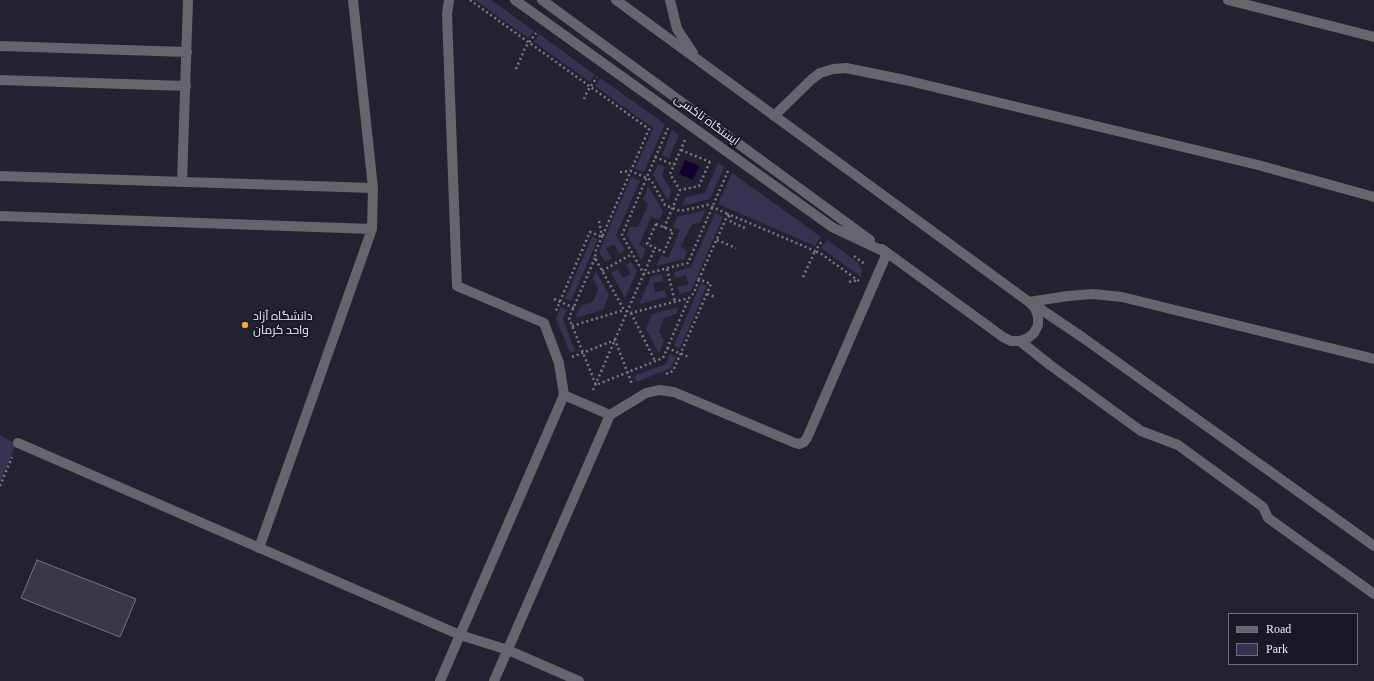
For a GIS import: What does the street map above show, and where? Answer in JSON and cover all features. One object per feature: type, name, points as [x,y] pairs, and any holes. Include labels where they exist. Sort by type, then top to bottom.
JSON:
[{"type":"street","points":[[182,182],[188,0]]},
{"type":"street","points":[[259,548],[372,229],[373,188],[353,0]]},
{"type":"street","points":[[440,681],[564,395],[559,362],[544,323],[457,286],[447,14],[449,0]]},
{"type":"street","name":"ایستگاه تاکسی","points":[[515,0],[832,227],[887,252]]},
{"type":"street","points":[[542,0],[1003,337],[1011,341],[1020,341],[1034,333],[1038,325],[1038,316],[1035,308],[1029,302]]},
{"type":"street","points":[[616,0],[1029,302],[1082,336],[1374,546]]},
{"type":"street","points":[[670,0],[677,29],[697,60]]},
{"type":"street","points":[[1228,0],[1374,36]]},
{"type":"street","points":[[0,46],[186,52]]},
{"type":"street","points":[[774,116],[820,73],[833,69],[846,68],[913,82],[1258,165],[1374,197]]},
{"type":"street","points":[[0,80],[186,86]]},
{"type":"street","points":[[0,176],[373,188]]},
{"type":"street","points":[[0,216],[372,229]]},
{"type":"street","points":[[494,681],[610,415],[637,397],[646,393],[659,390],[674,392],[795,443],[800,444],[804,442],[887,252]]},
{"type":"street","points":[[1029,302],[1087,294],[1122,297],[1374,359]]},
{"type":"street","points":[[1020,341],[1050,365],[1141,430],[1178,445],[1263,507],[1268,518],[1374,594]]},
{"type":"street","points":[[564,395],[610,415]]},
{"type":"street","points":[[18,443],[460,634],[508,650],[579,681]]},
{"type":"path","points":[[470,0],[649,129],[596,250],[595,258],[569,318],[596,385]]},
{"type":"path","points":[[516,69],[525,48],[538,30]]},
{"type":"path","points":[[584,98],[590,86],[600,74]]},
{"type":"path","points":[[644,274],[622,235],[670,124]]},
{"type":"path","points":[[680,190],[670,174],[686,136]]},
{"type":"path","points":[[681,150],[710,162]]},
{"type":"path","points":[[680,190],[699,186],[713,155]]},
{"type":"path","points":[[655,158],[674,166]]},
{"type":"path","points":[[644,274],[688,263],[730,167]]},
{"type":"path","points":[[620,172],[630,171],[651,180],[665,205],[672,208],[680,211],[708,205],[820,253],[858,280],[849,282]]},
{"type":"path","points":[[664,228],[680,190]]},
{"type":"path","points":[[728,214],[731,222],[745,228]]},
{"type":"path","points":[[596,385],[663,358],[689,298],[694,293],[728,214]]},
{"type":"path","points":[[599,221],[602,237]]},
{"type":"path","points":[[656,224],[673,231],[664,252],[655,248],[647,244],[656,224]]},
{"type":"path","points":[[552,319],[590,232],[602,237]]},
{"type":"path","points":[[803,277],[815,251],[826,236]]},
{"type":"path","points":[[717,240],[736,248]]},
{"type":"path","points":[[591,395],[629,312],[655,248]]},
{"type":"path","points":[[602,271],[632,254]]},
{"type":"path","points":[[595,258],[624,310],[629,312],[689,298]]},
{"type":"path","points":[[667,268],[675,302]]},
{"type":"path","points":[[660,376],[673,371],[707,294],[711,284],[700,279]]},
{"type":"path","points":[[707,294],[714,297]]},
{"type":"path","points":[[554,299],[574,308]]},
{"type":"path","points":[[572,326],[624,310]]},
{"type":"path","points":[[629,312],[655,362]]},
{"type":"path","points":[[559,362],[615,340]]},
{"type":"path","points":[[615,340],[637,397]]},
{"type":"path","points":[[667,348],[689,357]]},
{"type":"path","points":[[0,486],[18,443]]},
{"type":"green space","points":[[475,0],[491,0],[534,31],[528,38]]},
{"type":"green space","points":[[539,34],[595,75],[590,82],[534,42]]},
{"type":"green space","points":[[600,78],[665,124],[644,172],[635,169],[653,128],[595,86]]},
{"type":"green space","points":[[672,130],[679,135],[669,158],[662,155]]},
{"type":"green space","points":[[718,163],[724,167],[710,199],[682,206],[686,197],[705,193]]},
{"type":"green space","points":[[658,164],[665,167],[662,175],[671,191],[668,200],[653,175]]},
{"type":"green space","points":[[732,173],[821,237],[815,246],[718,204]]},
{"type":"green space","points":[[631,177],[640,181],[616,235],[625,250],[620,254],[614,244],[606,249],[612,258],[605,262],[599,252]]},
{"type":"green space","points":[[648,186],[663,211],[659,220],[651,217],[639,245],[646,249],[641,260],[627,235],[630,227],[638,227],[648,205],[643,199]]},
{"type":"green space","points":[[706,210],[700,223],[692,224],[681,246],[687,252],[684,259],[656,266],[661,255],[668,258],[680,230],[673,227],[677,217]]},
{"type":"green space","points":[[715,213],[723,217],[691,291],[680,294],[677,287],[688,284],[686,275],[675,278],[674,272],[691,267]]},
{"type":"green space","points":[[592,237],[598,239],[571,301],[565,299]]},
{"type":"green space","points":[[827,240],[857,262],[862,270],[861,277],[821,248]]},
{"type":"green space","points":[[631,262],[637,271],[625,298],[611,273],[618,269],[623,278],[631,274],[626,265]]},
{"type":"green space","points":[[596,271],[609,295],[603,310],[575,318],[581,306],[593,302],[598,289],[593,278]]},
{"type":"green space","points":[[662,274],[663,281],[653,283],[655,292],[665,290],[667,297],[639,304],[651,277]]},
{"type":"green space","points":[[701,283],[707,286],[680,348],[674,346]]},
{"type":"green space","points":[[561,307],[567,310],[563,319],[575,351],[570,353],[556,319]]},
{"type":"green space","points":[[679,307],[676,314],[664,318],[659,331],[664,341],[659,354],[646,329],[652,314]]},
{"type":"green space","points":[[670,354],[676,357],[671,368],[637,382],[634,376],[666,364]]},
{"type":"green space","points":[[0,435],[16,444],[0,482]]},
{"type":"shaded area","points":[[685,160],[699,166],[693,180],[679,174]]},
{"type":"building","points":[[37,560],[136,599],[120,637],[21,598]]},
{"type":"place","name":"دانشگاه آزاد واحد کرمان","points":[[245,325]]}]
